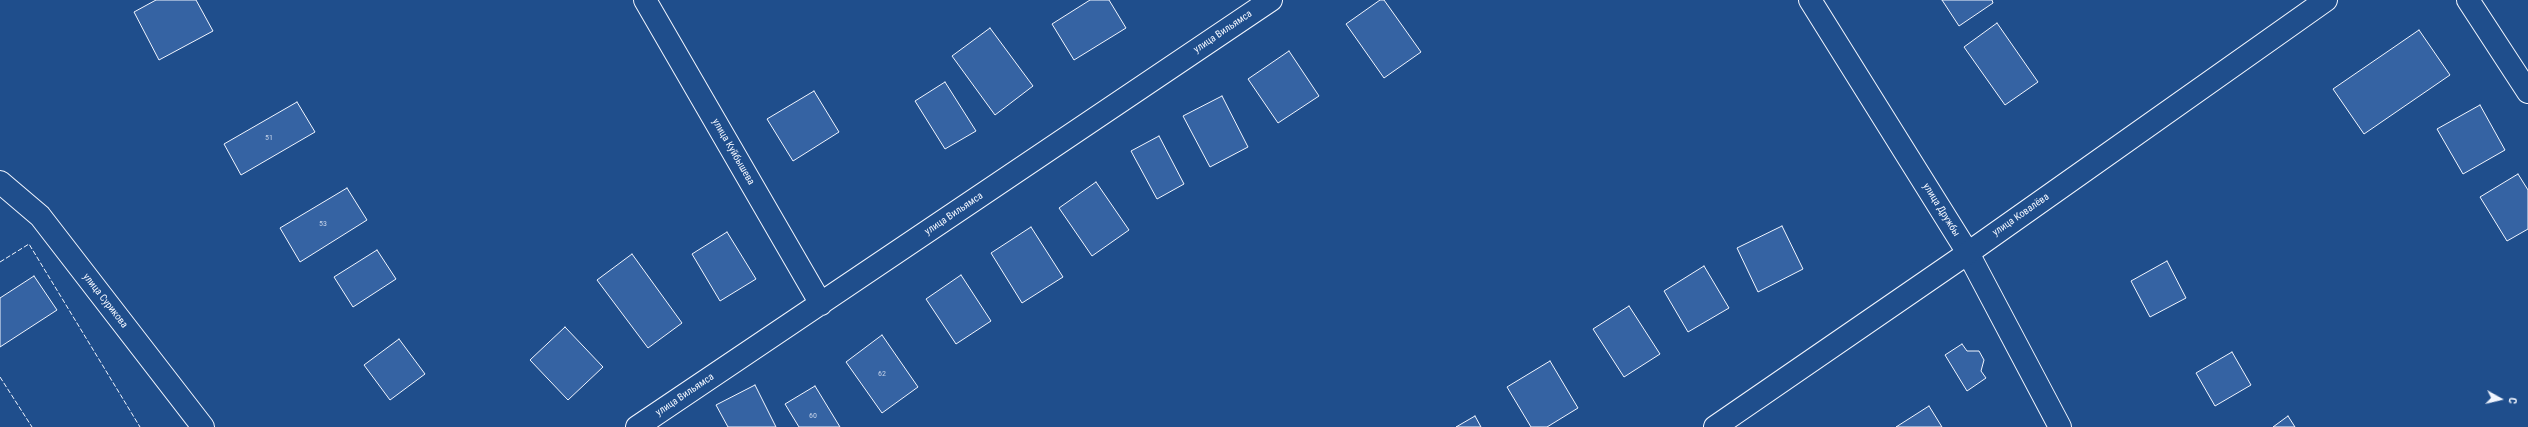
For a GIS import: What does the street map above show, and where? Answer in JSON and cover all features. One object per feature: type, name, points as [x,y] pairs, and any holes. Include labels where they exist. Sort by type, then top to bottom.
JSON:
[{"type":"street","name":"улица Куйбышева","points":[[645,0],[821,304]]},
{"type":"street","name":"улица Вильямса","points":[[638,427],[1271,0]]},
{"type":"street","name":"улица Дружбы","points":[[1810,0],[1968,253],[2060,427]]},
{"type":"street","name":"улица Ковалёва","points":[[1715,427],[1968,253],[2326,0]]},
{"type":"street","points":[[2468,0],[2528,92]]},
{"type":"street","name":"улица Сурикова","points":[[0,182],[40,216],[203,427]]},
{"type":"building","points":[[156,0],[196,0],[213,31],[159,60],[134,12]]},
{"type":"building","points":[[1090,0],[1109,0],[1126,28],[1074,60],[1052,24]]},
{"type":"building","points":[[1380,0],[1384,0],[1421,52],[1384,78],[1346,24]]},
{"type":"building","points":[[1942,0],[1992,0],[1993,3],[1959,26]]},
{"type":"building","points":[[1997,23],[2038,82],[2005,105],[1964,47]]},
{"type":"building","points":[[990,28],[1033,86],[995,115],[952,56]]},
{"type":"building","points":[[2419,30],[2450,75],[2364,134],[2333,89]]},
{"type":"building","points":[[1289,51],[1319,96],[1278,123],[1248,79]]},
{"type":"building","points":[[945,82],[976,131],[945,149],[915,101]]},
{"type":"building","points":[[814,91],[839,132],[793,161],[767,119]]},
{"type":"building","points":[[1222,96],[1248,147],[1210,167],[1183,116]]},
{"type":"building","points":[[297,102],[315,132],[241,175],[224,144]]},
{"type":"building","points":[[2480,105],[2505,150],[2463,174],[2437,129]]},
{"type":"building","points":[[1159,136],[1184,184],[1157,199],[1131,151]]},
{"type":"building","points":[[2518,174],[2528,190],[2528,229],[2507,241],[2480,197]]},
{"type":"building","points":[[1096,182],[1129,230],[1092,256],[1059,208]]},
{"type":"building","points":[[347,188],[367,220],[300,262],[280,228]]},
{"type":"building","points":[[1782,226],[1803,269],[1758,292],[1737,248]]},
{"type":"building","points":[[1031,227],[1063,277],[1022,303],[991,253]]},
{"type":"building","points":[[727,232],[756,279],[720,301],[692,254]]},
{"type":"building","points":[[377,250],[396,279],[353,307],[334,277]]},
{"type":"building","points":[[632,254],[682,323],[648,348],[597,280]]},
{"type":"building","points":[[2167,261],[2186,298],[2150,317],[2131,281]]},
{"type":"building","points":[[1704,266],[1729,308],[1688,332],[1664,291]]},
{"type":"building","points":[[961,275],[991,321],[956,344],[926,299]]},
{"type":"building","points":[[34,276],[57,310],[0,347],[0,298]]},
{"type":"building","points":[[1629,306],[1660,354],[1624,377],[1593,329]]},
{"type":"building","points":[[565,327],[603,367],[568,400],[530,360]]},
{"type":"building","points":[[882,335],[918,387],[882,413],[846,362]]},
{"type":"building","points":[[399,339],[425,374],[390,400],[364,365]]},
{"type":"building","points":[[1962,344],[1967,351],[1979,351],[1984,360],[1981,371],[1986,378],[1967,391],[1945,355]]},
{"type":"building","points":[[2232,352],[2251,385],[2215,406],[2196,373]]},
{"type":"building","points":[[1550,361],[1578,408],[1547,427],[1531,427],[1507,387]]},
{"type":"building","points":[[755,385],[776,427],[728,427],[716,405]]},
{"type":"building","points":[[815,386],[840,427],[799,427],[785,404]]},
{"type":"building","points":[[1929,406],[1942,427],[1896,427]]},
{"type":"building","points":[[1475,416],[1481,427],[1456,427]]},
{"type":"building","points":[[2288,416],[2295,427],[2273,427]]},
{"type":"fence","points":[[0,262],[29,244],[140,427]]},
{"type":"fence","points":[[0,377],[32,427]]}]
